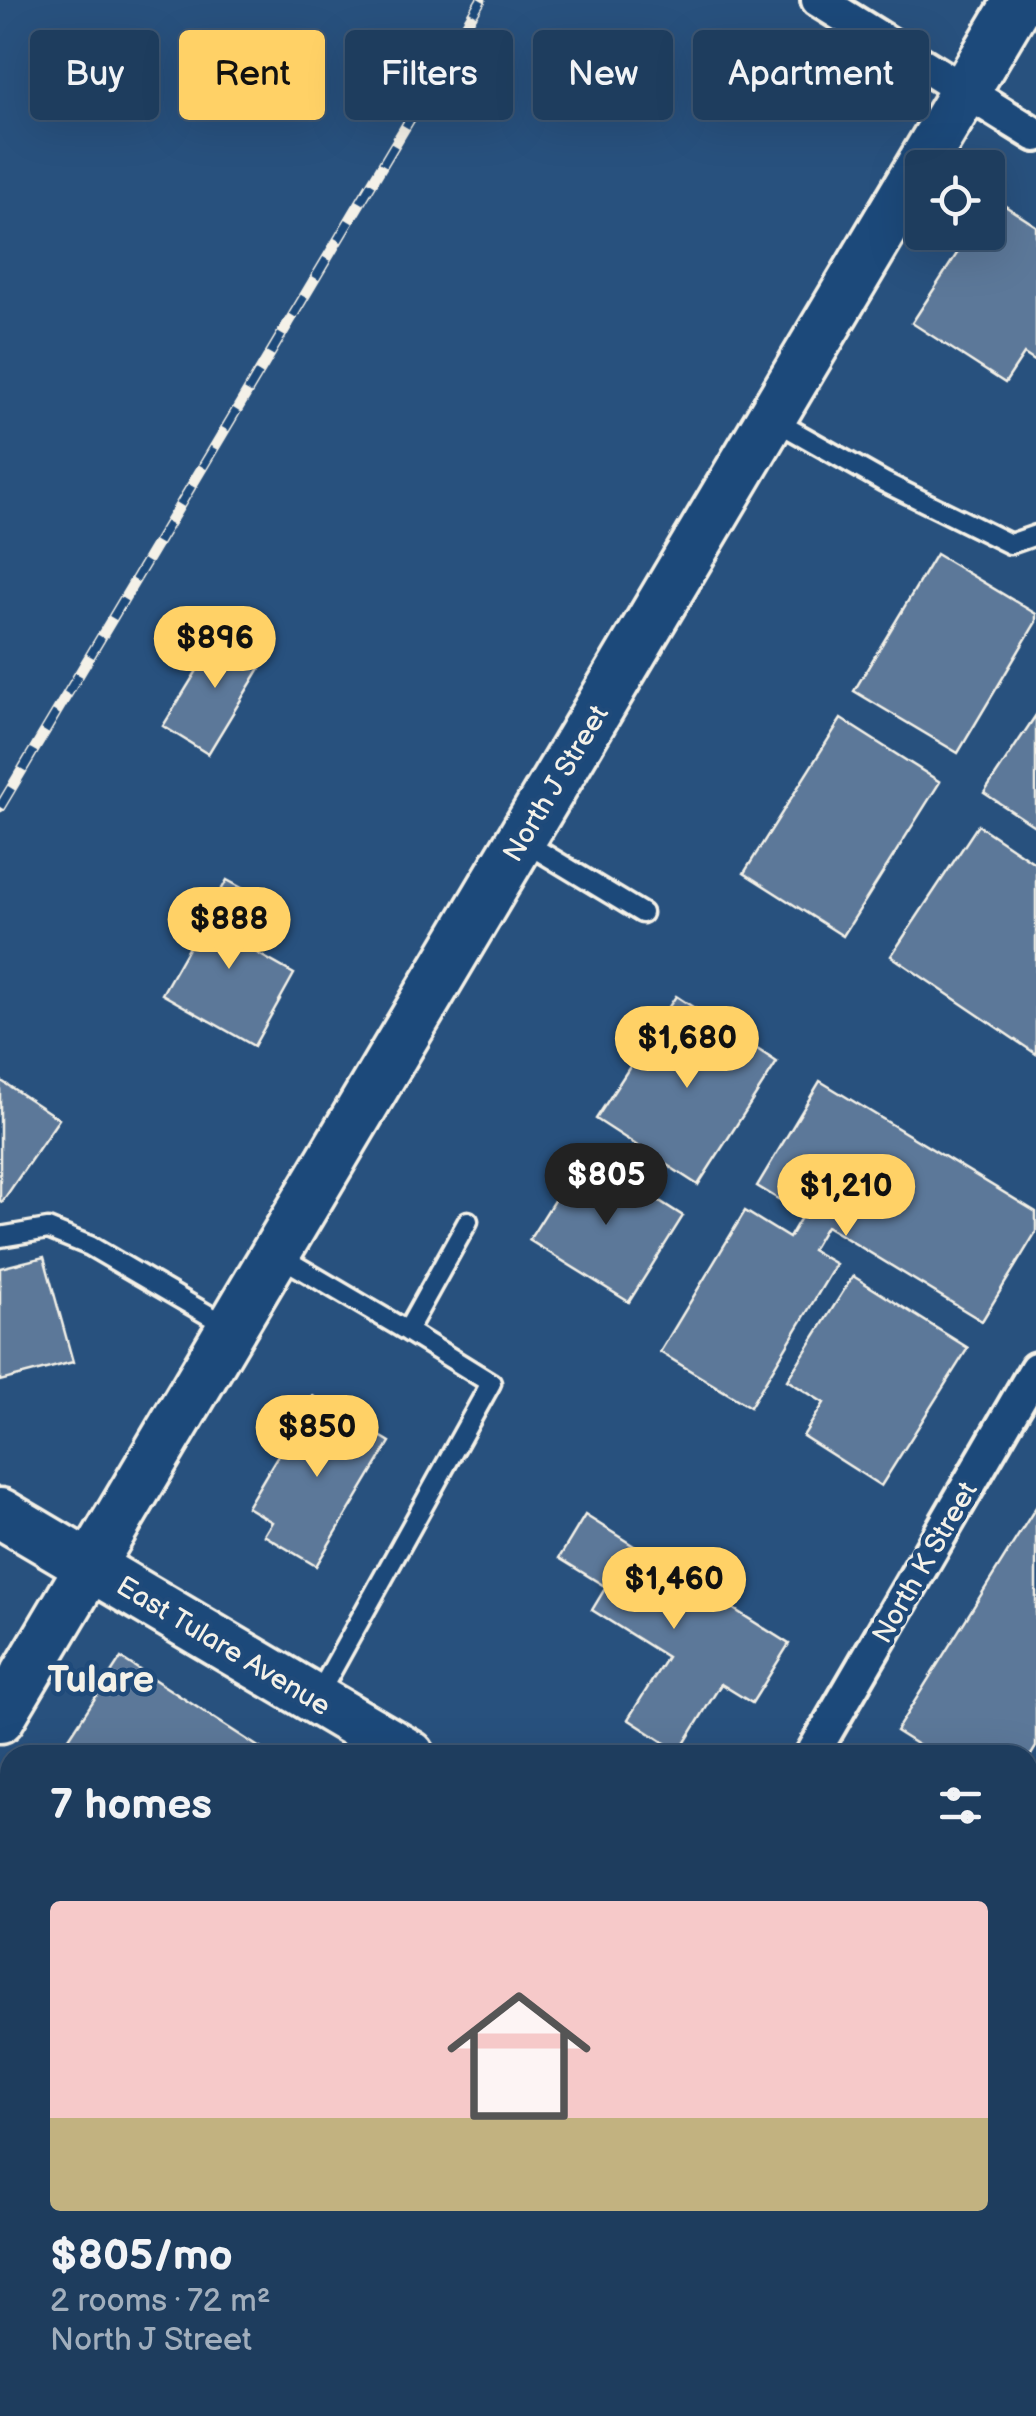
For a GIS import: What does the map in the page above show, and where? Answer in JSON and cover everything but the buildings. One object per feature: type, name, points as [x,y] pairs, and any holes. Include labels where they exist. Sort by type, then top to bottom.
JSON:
[{"type":"main road","name":"North J Street","points":[[0,1718],[1020,0]]},
{"type":"main road","name":"East Tulare Avenue","points":[[0,1513],[388,1745]]},
{"type":"street","points":[[818,0],[1036,135]]},
{"type":"street","name":"North K Street","points":[[818,1745],[1036,1369]]},
{"type":"lane","points":[[771,418],[884,482],[1010,544],[1036,535]]},
{"type":"lane","points":[[520,840],[642,914]]},
{"type":"lane","points":[[407,1331],[468,1221]]},
{"type":"lane","points":[[0,1237],[48,1229],[90,1246],[231,1329]]},
{"type":"lane","points":[[275,1254],[491,1383],[316,1699]]},
{"type":"railway","points":[[0,807],[481,0]]},
{"type":"district","name":"Tulare","points":[[101,1679]]}]
